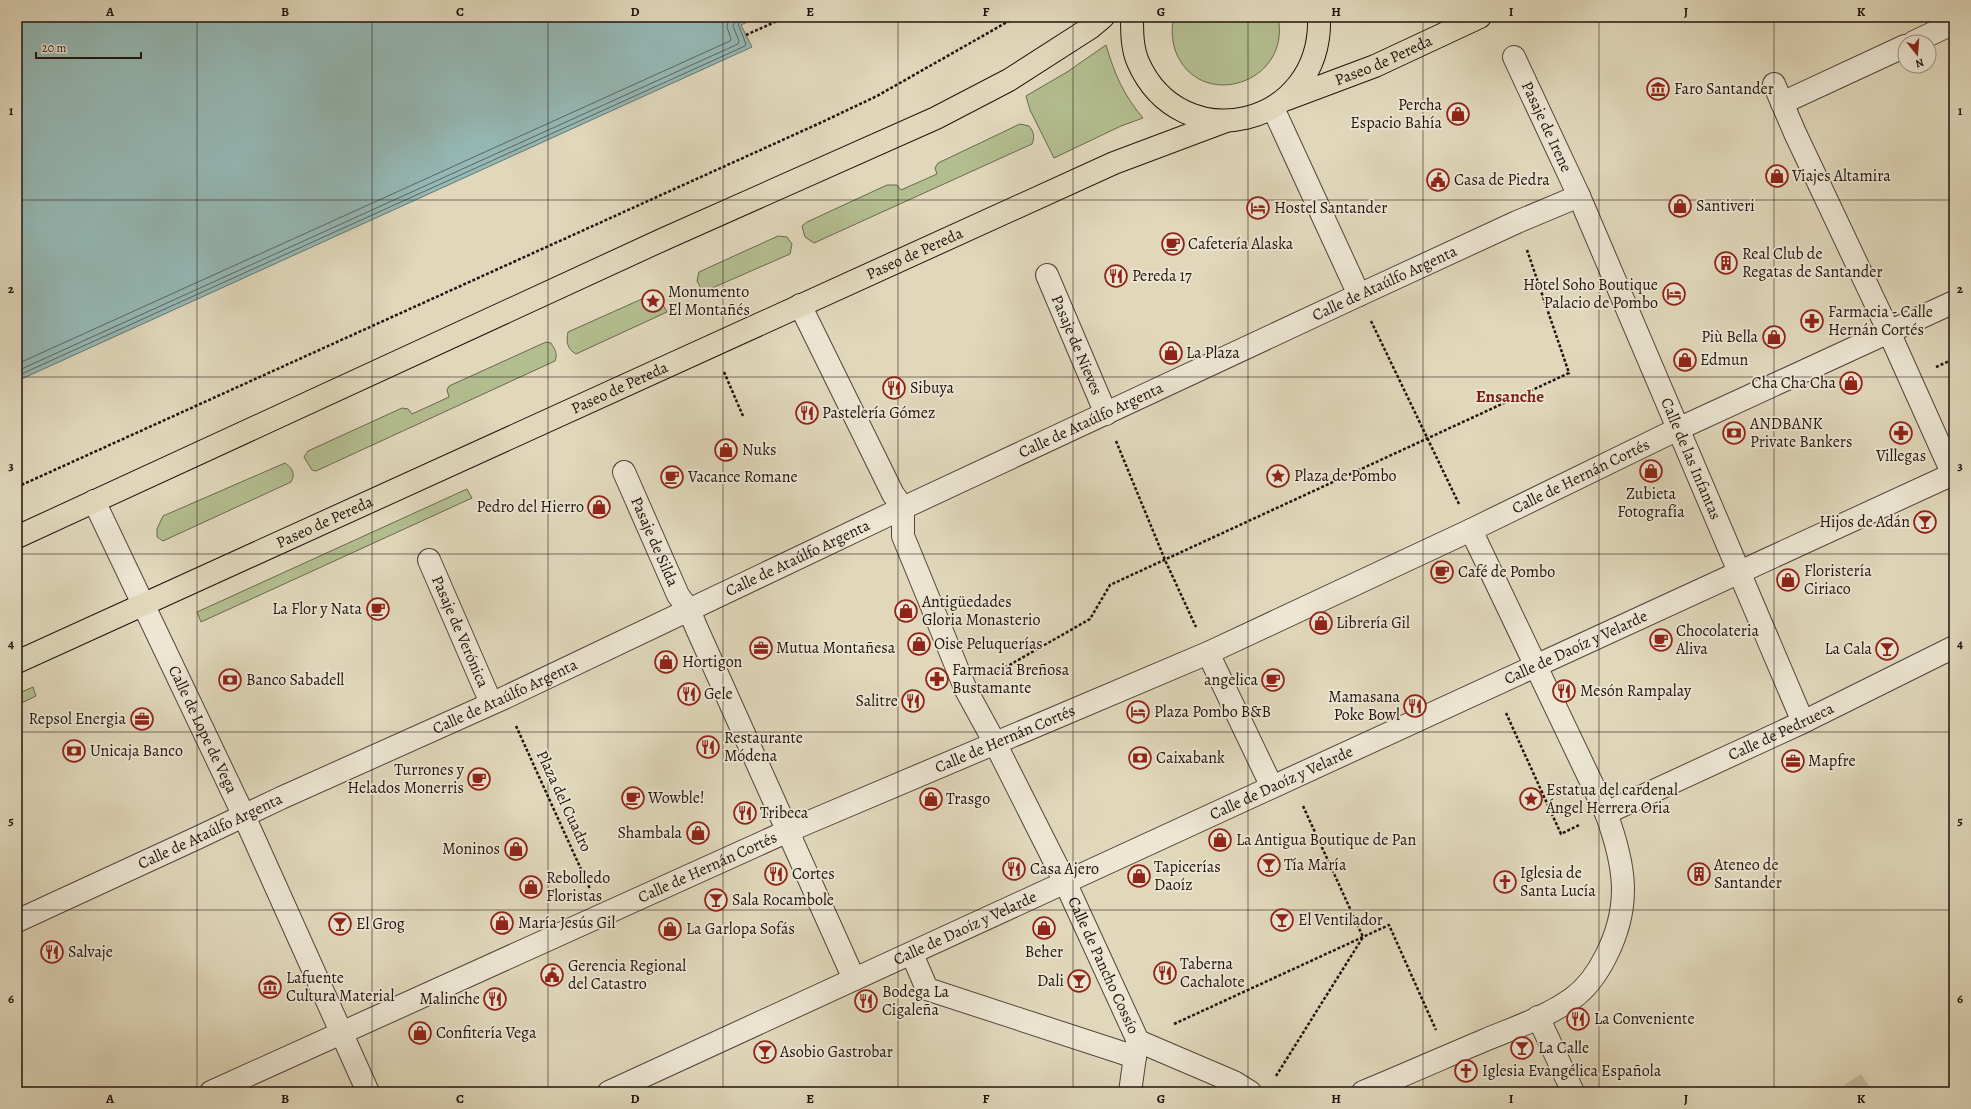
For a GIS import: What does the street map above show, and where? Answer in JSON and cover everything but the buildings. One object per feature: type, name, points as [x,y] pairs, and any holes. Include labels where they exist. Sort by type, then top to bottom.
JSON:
[{"type":"main road","points":[[17,536],[664,239],[936,118],[1009,80],[1090,28],[1103,17]]},
{"type":"main road","points":[[1132,17],[1132,39],[1138,61],[1148,81],[1164,98],[1182,110],[1204,118],[1226,121]]},
{"type":"main road","points":[[1278,104],[1298,86],[1309,70],[1316,52],[1319,33],[1319,17]]},
{"type":"main road","name":"Paseo de Pereda","points":[[17,662],[1114,163],[1226,121],[1242,120],[1278,104],[1376,66],[1480,17]]},
{"type":"street","points":[[1931,34],[1954,23]]},
{"type":"street","points":[[1897,49],[1778,94],[1889,332],[1953,475]]},
{"type":"street","name":"Pasaje de Irene","points":[[1514,57],[1579,196]]},
{"type":"street","points":[[1278,104],[1359,295]]},
{"type":"street","name":"Calle de Ataúlfo Argenta","points":[[17,921],[280,798],[497,701],[903,508],[1359,295],[1517,222],[1579,196]]},
{"type":"street","name":"Calle de las Infantas","points":[[1579,196],[1803,722]]},
{"type":"street","name":"Pasaje de Nieves","points":[[1047,275],[1106,414]]},
{"type":"street","name":"Calle de Hernán Cortés","points":[[211,1092],[788,831],[1208,653],[1471,530],[1678,429],[1954,302]]},
{"type":"street","points":[[800,305],[893,494],[903,508]]},
{"type":"street","name":"Pasaje de Silda","points":[[624,472],[678,595],[689,610],[854,979]]},
{"type":"street","name":"Calle de Daoíz y Velarde","points":[[609,1092],[1953,475]]},
{"type":"street","name":"Calle de Lope de Vega","points":[[94,500],[244,816],[368,1092]]},
{"type":"street","name":"Calle de Pancho Cossío","points":[[903,508],[903,536],[966,690],[995,743],[1065,882],[1136,1049]]},
{"type":"street","points":[[1363,1092],[1538,1018],[1573,998],[1598,972],[1613,942],[1623,911],[1624,894],[1622,873],[1613,830],[1537,666],[1471,530]]},
{"type":"street","name":"Pasaje de Verónica","points":[[429,560],[497,701]]},
{"type":"street","name":"Calle de Pedrueca","points":[[1606,813],[1803,722],[1954,646]]},
{"type":"street","points":[[1208,653],[1272,787]]},
{"type":"street","points":[[912,954],[927,989],[1136,1049],[1234,1082],[1250,1092]]},
{"type":"street","points":[[1538,1018],[1573,1092]]},
{"type":"street","points":[[1130,1092],[1136,1049]]},
{"type":"path","points":[[746,35],[786,17]]},
{"type":"path","points":[[17,487],[820,123],[877,96],[1016,17]]},
{"type":"path","points":[[966,690],[1090,619],[1110,585],[1428,440],[1569,373],[1530,257]]},
{"type":"path","points":[[1376,330],[1471,530]]},
{"type":"path","points":[[724,372],[743,416]]},
{"type":"path","points":[[1118,447],[1165,560],[1208,653]]},
{"type":"path","points":[[1494,685],[1561,834],[1606,813]]},
{"type":"path","name":"Plaza del Cuadro","points":[[497,701],[602,915]]},
{"type":"path","points":[[1291,778],[1363,937]]},
{"type":"path","points":[[1136,1049],[1389,925],[1434,1025]]},
{"type":"path","points":[[1274,1078],[1363,937]]},
{"type":"green space","points":[[1174,17],[1278,17],[1279,40],[1271,59],[1258,73],[1240,82],[1221,85],[1203,81],[1187,69],[1175,50],[1173,42],[1172,25]]},
{"type":"green space","points":[[1106,45],[1120,84],[1130,101],[1143,118],[1121,126],[1054,158],[1030,110],[1026,96],[1067,72]]},
{"type":"green space","points":[[1020,124],[1029,126],[1032,130],[1034,139],[1032,144],[814,243],[805,237],[802,226],[807,222],[887,185],[897,185],[901,190],[937,174],[935,168],[938,163]]},
{"type":"green space","points":[[778,236],[787,237],[792,244],[790,254],[703,292],[697,281],[699,272]]},
{"type":"green space","points":[[653,294],[657,294],[667,312],[576,354],[569,347],[567,342],[568,332]]},
{"type":"green space","points":[[546,342],[551,343],[555,350],[555,361],[316,471],[312,470],[304,457],[308,451],[402,408],[408,409],[412,414],[449,397],[447,390],[449,386]]},
{"type":"green space","points":[[285,463],[290,467],[293,473],[291,482],[163,541],[157,537],[157,529],[163,516]]},
{"type":"green space","points":[[467,489],[472,498],[201,622],[197,612]]},
{"type":"green space","points":[[33,687],[36,696],[17,705],[17,694]]},
{"type":"water","points":[[17,17],[758,17],[741,25],[752,47],[17,381]]},
{"type":"ferry route","points":[[472,17],[535,22],[572,17]]},
{"type":"tunnel","points":[[1852,1080],[1860,1092]]},
{"type":"place","name":"Faro Santander","points":[[1658,89]]},
{"type":"place","name":"Percha Espacio Bahía","points":[[1458,114]]},
{"type":"place","name":"Viajes Altamira","points":[[1777,176]]},
{"type":"place","name":"Casa de Piedra","points":[[1438,180]]},
{"type":"place","name":"Santiveri","points":[[1680,206]]},
{"type":"place","name":"Hostel Santander","points":[[1258,208]]},
{"type":"place","name":"Cafetería Alaska","points":[[1173,244]]},
{"type":"place","name":"Real Club de Regatas de Santander","points":[[1726,263]]},
{"type":"place","name":"Pereda 17","points":[[1116,276]]},
{"type":"place","name":"Hotel Soho Boutique Palacio de Pombo","points":[[1674,294]]},
{"type":"place","name":"Monumento El Montañés","points":[[653,301]]},
{"type":"place","name":"Farmacia - Calle Hernán Cortés","points":[[1812,321]]},
{"type":"place","name":"Più Bella","points":[[1774,337]]},
{"type":"place","name":"La Plaza","points":[[1171,353]]},
{"type":"place","name":"Edmun","points":[[1685,360]]},
{"type":"place","name":"Cha Cha Cha","points":[[1851,383]]},
{"type":"place","name":"Sibuya","points":[[894,388]]},
{"type":"place","name":"Pastelería Gómez","points":[[807,413]]},
{"type":"place","name":"ANDBANK Private Bankers","points":[[1734,433]]},
{"type":"place","name":"Villegas","points":[[1901,433]]},
{"type":"place","name":"Nuks","points":[[726,450]]},
{"type":"place","name":"Zubieta Fotografía","points":[[1651,471]]},
{"type":"place","name":"Plaza de Pombo","points":[[1278,476]]},
{"type":"place","name":"Vacance Romane","points":[[672,477]]},
{"type":"place","name":"Pedro del Hierro","points":[[599,507]]},
{"type":"place","name":"Hijos de Adán","points":[[1925,522]]},
{"type":"place","name":"Café de Pombo","points":[[1442,572]]},
{"type":"place","name":"Floristería Ciriaco","points":[[1788,580]]},
{"type":"place","name":"La Flor y Nata","points":[[378,609]]},
{"type":"place","name":"Antigüedades Gloria Monasterio","points":[[906,611]]},
{"type":"place","name":"Librería Gil","points":[[1321,623]]},
{"type":"place","name":"Chocolateria Aliva","points":[[1661,640]]},
{"type":"place","name":"Oise Peluquerías","points":[[919,644]]},
{"type":"place","name":"Mutua Montañesa","points":[[761,648]]},
{"type":"place","name":"La Cala","points":[[1887,649]]},
{"type":"place","name":"Hortigon","points":[[666,662]]},
{"type":"place","name":"Farmacia Breñosa Bustamante","points":[[937,679]]},
{"type":"place","name":"Banco Sabadell","points":[[230,680]]},
{"type":"place","name":"angelica","points":[[1273,680]]},
{"type":"place","name":"Mesón Rampalay","points":[[1564,691]]},
{"type":"place","name":"Gele","points":[[689,694]]},
{"type":"place","name":"Salitre","points":[[913,701]]},
{"type":"place","name":"Mamasana Poke Bowl","points":[[1415,706]]},
{"type":"place","name":"Plaza Pombo B&B","points":[[1138,712]]},
{"type":"place","name":"Repsol Energia","points":[[142,719]]},
{"type":"place","name":"Restaurante Módena","points":[[708,747]]},
{"type":"place","name":"Unicaja Banco","points":[[74,751]]},
{"type":"place","name":"Caixabank","points":[[1140,758]]},
{"type":"place","name":"Mapfre","points":[[1793,761]]},
{"type":"place","name":"Turrones y Helados Monerris","points":[[479,779]]},
{"type":"place","name":"Wowble!","points":[[633,798]]},
{"type":"place","name":"Trasgo","points":[[931,799]]},
{"type":"place","name":"Estatua del cardenal Ángel Herrera Oria","points":[[1531,799]]},
{"type":"place","name":"Tribeca","points":[[745,813]]},
{"type":"place","name":"Shambala","points":[[698,833]]},
{"type":"place","name":"La Antigua Boutique de Pan","points":[[1220,840]]},
{"type":"place","name":"Moninos","points":[[516,849]]},
{"type":"place","name":"Tía María","points":[[1269,865]]},
{"type":"place","name":"Casa Ajero","points":[[1014,869]]},
{"type":"place","name":"Cortes","points":[[776,874]]},
{"type":"place","name":"Ateneo de Santander","points":[[1699,874]]},
{"type":"place","name":"Tapicerías Daoíz","points":[[1139,876]]},
{"type":"place","name":"Iglesia de Santa Lucía","points":[[1505,882]]},
{"type":"place","name":"Rebolledo Floristas","points":[[531,887]]},
{"type":"place","name":"Sala Rocambole","points":[[716,900]]},
{"type":"place","name":"El Ventilador","points":[[1282,920]]},
{"type":"place","name":"María Jesús Gil","points":[[502,923]]},
{"type":"place","name":"El Grog","points":[[340,924]]},
{"type":"place","name":"Beher","points":[[1044,928]]},
{"type":"place","name":"La Garlopa Sofás","points":[[670,929]]},
{"type":"place","name":"Salvaje","points":[[52,952]]},
{"type":"place","name":"Taberna Cachalote","points":[[1165,973]]},
{"type":"place","name":"Gerencia Regional del Catastro","points":[[552,975]]},
{"type":"place","name":"Dali","points":[[1079,981]]},
{"type":"place","name":"Lafuente Cultura Material","points":[[270,987]]},
{"type":"place","name":"Malinche","points":[[495,999]]},
{"type":"place","name":"Bodega La Cigaleña","points":[[866,1001]]},
{"type":"place","name":"La Conveniente","points":[[1578,1019]]},
{"type":"place","name":"Confitería Vega","points":[[420,1033]]},
{"type":"place","name":"La Calle","points":[[1522,1048]]},
{"type":"place","name":"Asobio Gastrobar","points":[[765,1052]]},
{"type":"place","name":"Iglesia Evangélica Española","points":[[1466,1071]]},
{"type":"district","name":"Ensanche","points":[[1510,396]]}]
